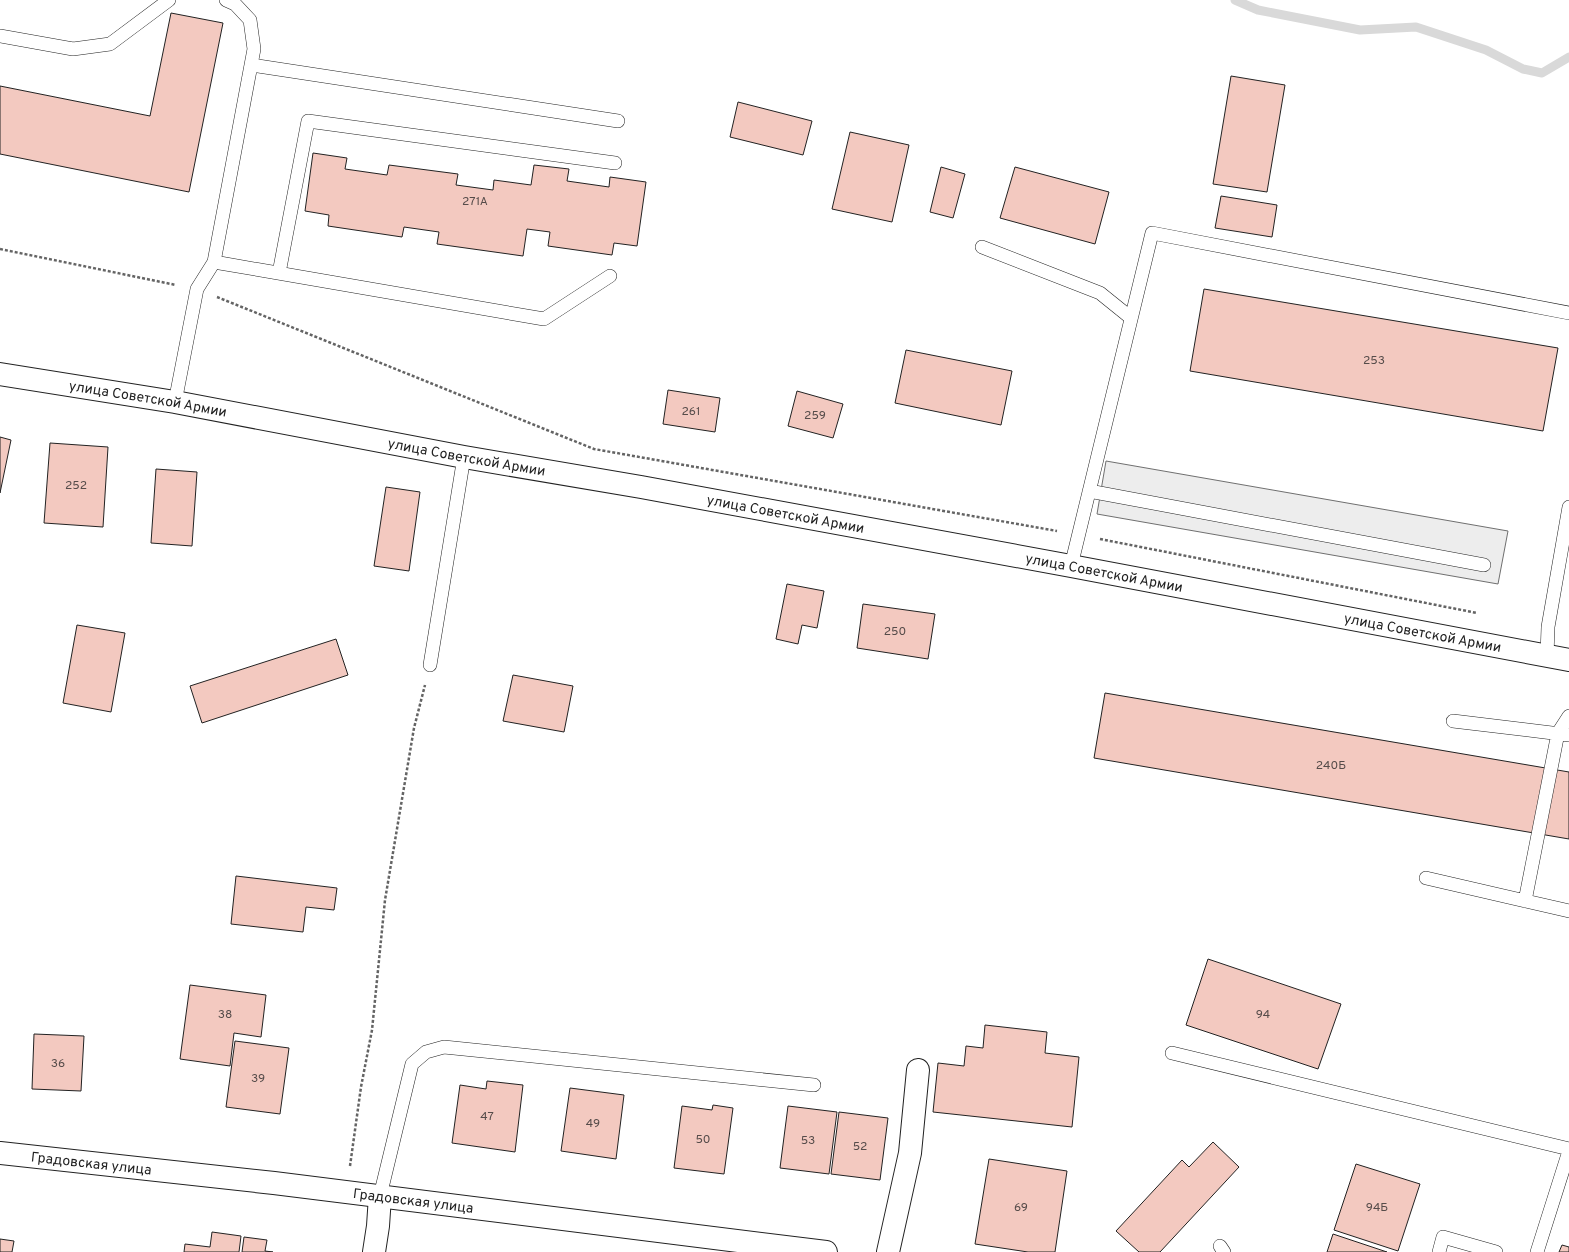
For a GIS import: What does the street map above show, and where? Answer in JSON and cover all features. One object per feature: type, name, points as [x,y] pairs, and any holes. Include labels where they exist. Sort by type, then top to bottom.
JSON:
[{"type":"street","name":"улица Советской Армии","points":[[0,374],[175,402],[464,457],[641,487],[1071,566],[1569,660]]},
{"type":"street","points":[[888,1252],[910,1153],[918,1070]]},
{"type":"street","name":"Градовская улица","points":[[0,1153],[380,1196],[826,1252]]},
{"type":"street","points":[[374,1252],[378,1226],[380,1196]]},
{"type":"lane","points":[[0,36],[73,49],[110,44],[169,0]]},
{"type":"lane","points":[[175,402],[197,290],[214,262],[252,65],[254,49],[250,20],[235,4],[226,0]]},
{"type":"lane","points":[[252,65],[618,121]]},
{"type":"lane","points":[[279,273],[308,121],[615,162]]},
{"type":"lane","points":[[1071,566],[1080,535],[1089,491],[1152,232],[1569,313]]},
{"type":"lane","points":[[982,247],[1100,293],[1131,318]]},
{"type":"lane","points":[[214,262],[544,319],[610,276]]},
{"type":"lane","points":[[430,665],[464,457]]},
{"type":"lane","points":[[1089,491],[1484,565]]},
{"type":"lane","points":[[1546,656],[1548,627],[1569,507]]},
{"type":"lane","points":[[1525,901],[1569,716]]},
{"type":"lane","points":[[1453,721],[1564,734]]},
{"type":"lane","points":[[1426,878],[1569,912]]},
{"type":"lane","points":[[380,1196],[412,1064],[426,1052],[444,1047],[814,1085]]},
{"type":"lane","points":[[1172,1053],[1569,1150],[1537,1252]]},
{"type":"lane","points":[[1438,1252],[1443,1237],[1496,1252]]},
{"type":"path","points":[[0,249],[197,290],[594,449],[1080,535],[1478,613]]},
{"type":"path","points":[[346,1192],[360,1087],[372,1030],[385,900],[414,728],[430,665]]},
{"type":"shaded area","points":[[1106,461],[1508,531],[1498,584],[1097,514]]},
{"type":"building","points":[[171,13],[223,23],[189,192],[0,154],[0,86],[150,116]]},
{"type":"building","points":[[1231,76],[1285,85],[1267,192],[1213,184]]},
{"type":"building","points":[[738,102],[812,121],[803,155],[730,137]]},
{"type":"building","points":[[850,132],[909,145],[892,222],[832,209]]},
{"type":"building","points":[[313,153],[347,158],[345,169],[387,175],[389,165],[458,174],[456,185],[493,190],[494,180],[531,185],[534,165],[569,169],[567,181],[609,187],[610,177],[646,182],[637,246],[614,243],[612,255],[548,246],[550,232],[527,229],[523,256],[437,244],[439,232],[404,227],[402,237],[328,226],[329,215],[305,211]]},
{"type":"building","points":[[941,167],[965,174],[953,218],[930,212]]},
{"type":"building","points":[[1015,167],[1109,192],[1095,244],[1000,218]]},
{"type":"building","points":[[1221,196],[1277,205],[1272,237],[1215,228]]},
{"type":"building","points":[[1204,289],[1558,348],[1543,431],[1190,371]]},
{"type":"building","points":[[906,350],[1012,371],[1001,425],[895,403]]},
{"type":"building","points":[[668,390],[720,398],[715,432],[663,424]]},
{"type":"building","points":[[797,391],[843,404],[833,438],[788,426]]},
{"type":"building","points":[[0,437],[11,440],[0,493]]},
{"type":"building","points":[[50,443],[108,447],[103,527],[44,523]]},
{"type":"building","points":[[156,469],[197,472],[192,546],[151,543]]},
{"type":"building","points":[[386,487],[420,492],[409,571],[374,566]]},
{"type":"building","points":[[787,584],[824,591],[817,628],[802,625],[798,644],[776,639]]},
{"type":"building","points":[[863,604],[935,614],[928,659],[857,648]]},
{"type":"building","points":[[77,625],[125,633],[111,712],[63,703]]},
{"type":"building","points":[[336,639],[348,675],[202,723],[190,686]]},
{"type":"building","points":[[513,675],[573,686],[564,732],[503,721]]},
{"type":"building","points":[[1105,693],[1569,772],[1569,839],[1094,758]]},
{"type":"building","points":[[236,876],[337,888],[334,910],[306,907],[303,932],[231,924]]},
{"type":"building","points":[[1208,959],[1341,1004],[1318,1069],[1186,1025]]},
{"type":"building","points":[[190,985],[266,995],[261,1037],[234,1033],[230,1066],[180,1059]]},
{"type":"building","points":[[985,1025],[1047,1032],[1045,1053],[1079,1057],[1072,1127],[933,1112],[938,1063],[964,1066],[966,1046],[983,1048]]},
{"type":"building","points":[[34,1034],[84,1036],[81,1091],[32,1089]]},
{"type":"building","points":[[235,1041],[289,1048],[280,1114],[226,1107]]},
{"type":"building","points":[[487,1081],[523,1085],[515,1152],[452,1143],[460,1085],[486,1089]]},
{"type":"building","points":[[570,1088],[624,1095],[616,1159],[561,1151]]},
{"type":"building","points":[[713,1105],[733,1108],[724,1174],[674,1168],[682,1106],[712,1110]]},
{"type":"building","points":[[788,1106],[837,1112],[829,1174],[780,1168]]},
{"type":"building","points":[[839,1112],[888,1118],[880,1180],[831,1174]]},
{"type":"building","points":[[1213,1142],[1239,1167],[1160,1252],[1139,1252],[1116,1231],[1182,1160],[1189,1167]]},
{"type":"building","points":[[989,1159],[1067,1171],[1055,1252],[1028,1252],[975,1244]]},
{"type":"building","points":[[1356,1164],[1420,1184],[1398,1251],[1334,1230]]},
{"type":"building","points":[[212,1232],[241,1236],[239,1252],[184,1252],[185,1244],[210,1247]]},
{"type":"building","points":[[1333,1234],[1387,1252],[1327,1252]]},
{"type":"building","points":[[244,1237],[267,1240],[265,1251],[273,1252],[242,1252]]},
{"type":"building","points":[[0,1239],[14,1241],[12,1252],[0,1252]]},
{"type":"building","points":[[1562,1245],[1569,1247],[1569,1252],[1559,1252]]},
{"type":"waterway","points":[[1235,0],[1258,10],[1360,30],[1416,27],[1486,50],[1523,69],[1542,73],[1569,57]]}]
